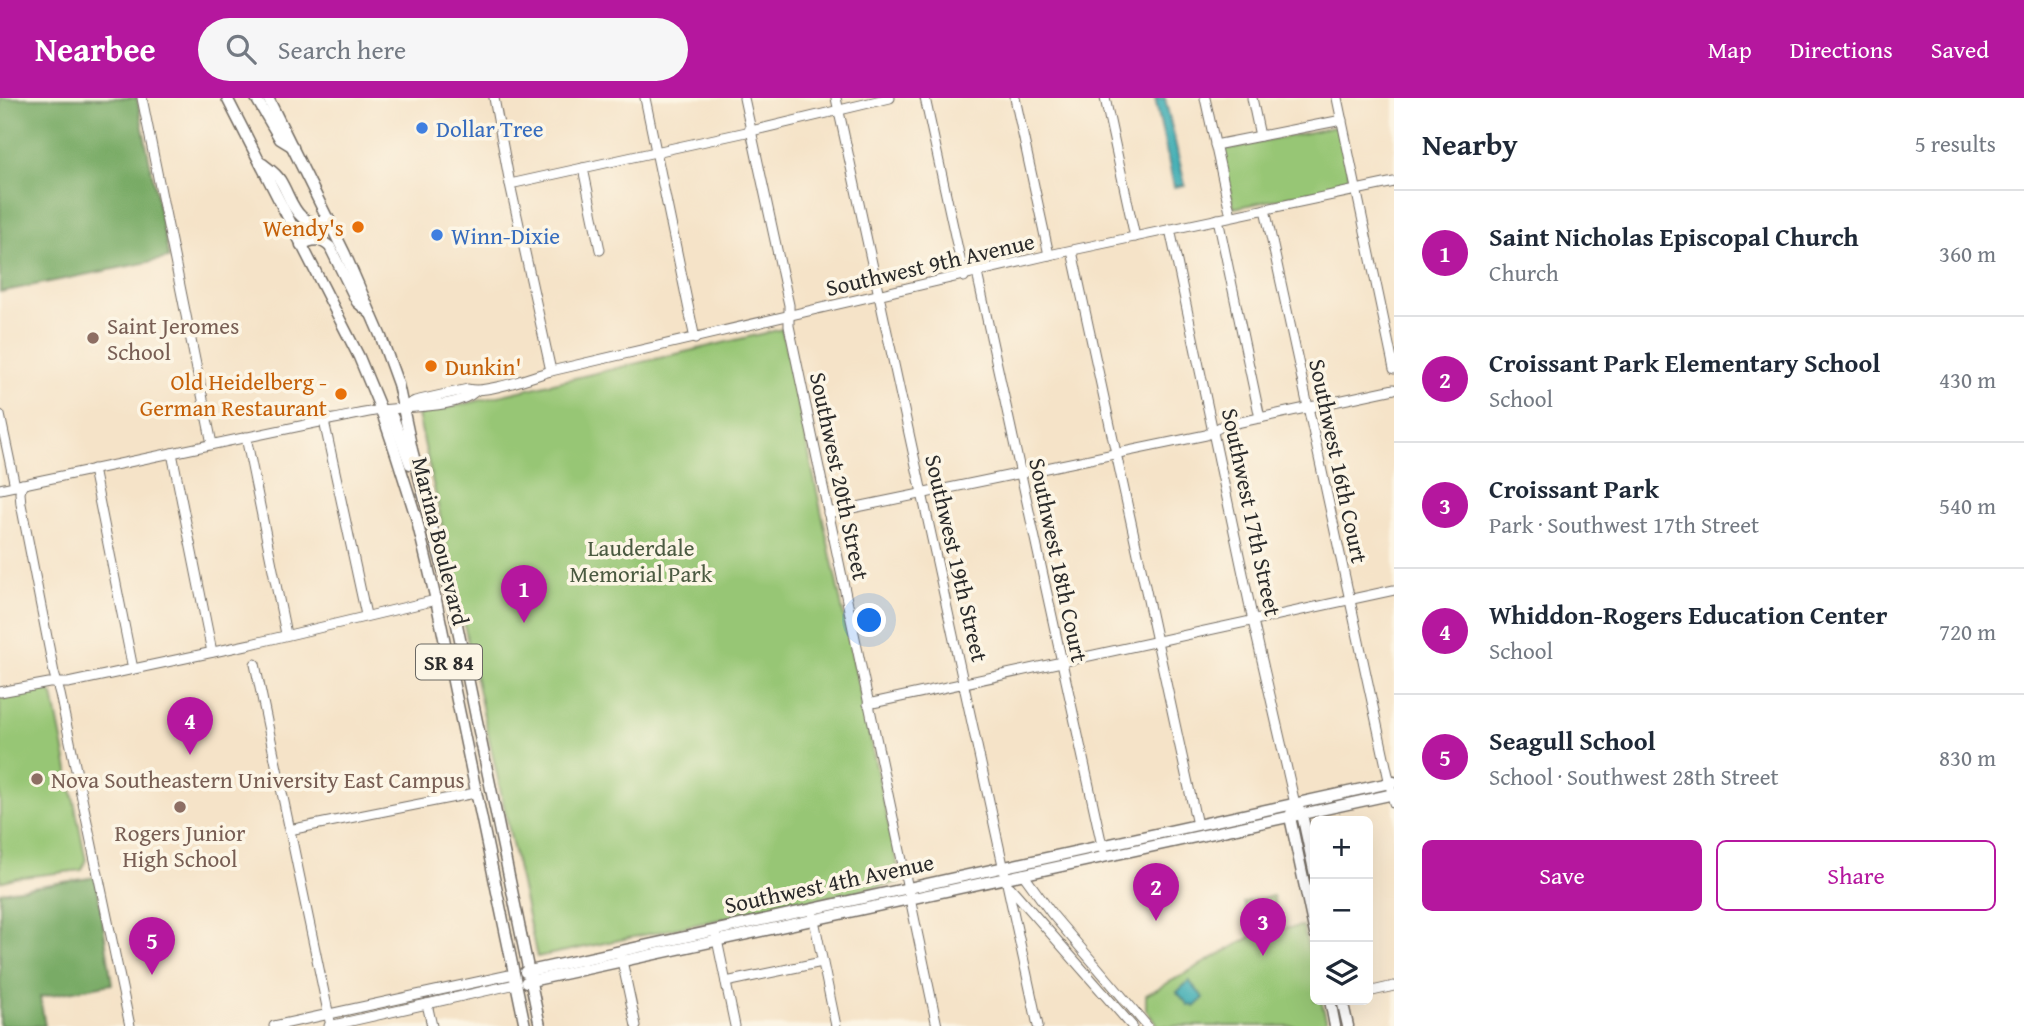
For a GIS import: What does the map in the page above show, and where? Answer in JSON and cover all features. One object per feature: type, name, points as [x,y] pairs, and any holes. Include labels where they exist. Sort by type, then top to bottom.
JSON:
[{"type":"main road","name":"Marina Boulevard","points":[[227,98],[359,357],[382,410],[413,507],[436,600],[525,1026]]},
{"type":"main road","points":[[256,98],[280,139],[292,146]]},
{"type":"main road","name":"Marina Boulevard","points":[[268,98],[329,219],[389,358],[455,615],[540,1026]]},
{"type":"main road","points":[[258,160],[278,176],[297,213],[305,220],[319,222],[329,219]]},
{"type":"main road","points":[[301,245],[316,239],[330,247],[357,302],[373,316]]},
{"type":"main road","points":[[382,410],[392,416],[408,462],[419,475]]},
{"type":"main road","points":[[436,600],[455,615]]},
{"type":"main road","name":"Southwest 4th Avenue","points":[[1008,881],[1103,850],[1197,825],[1295,804],[1393,791]]},
{"type":"main road","name":"Southwest 4th Avenue","points":[[515,979],[909,892],[1008,881],[1103,850],[1290,817],[1393,791]]},
{"type":"main road","points":[[1295,804],[1290,817],[1310,910]]},
{"type":"main road","name":"Southwest 17th Street","points":[[1295,804],[1302,814],[1310,852]]},
{"type":"main road","points":[[1332,1005],[1335,1026]]},
{"type":"main road","points":[[1343,1005],[1348,1026]]},
{"type":"street","points":[[142,98],[212,444]]},
{"type":"street","points":[[494,98],[551,371]]},
{"type":"street","points":[[645,98],[695,338]]},
{"type":"street","name":"Southwest 20th Street","points":[[744,98],[789,305],[789,326],[937,1026]]},
{"type":"street","name":"Southwest 19th Street","points":[[836,98],[1038,1026]]},
{"type":"street","points":[[510,184],[890,98]]},
{"type":"street","points":[[925,98],[964,276]]},
{"type":"street","points":[[1015,98],[1049,256]]},
{"type":"street","points":[[1105,98],[1135,237]]},
{"type":"street","points":[[1205,98],[1231,216]]},
{"type":"street","points":[[1252,98],[1260,136]]},
{"type":"street","points":[[1336,98],[1394,369]]},
{"type":"street","points":[[1215,145],[1342,120]]},
{"type":"street","points":[[583,168],[600,250]]},
{"type":"street","name":"Southwest 9th Avenue","points":[[0,489],[403,407],[415,401],[452,392],[468,389],[476,391],[551,371],[1049,256],[1394,182]]},
{"type":"street","name":"Southwest 16th Court","points":[[1265,209],[1393,791]]},
{"type":"street","points":[[1218,219],[1260,418]]},
{"type":"street","name":"Southwest 17th Street","points":[[1170,229],[1253,621],[1295,804]]},
{"type":"street","points":[[1072,251],[1197,825]]},
{"type":"street","name":"Southwest 18th Court","points":[[977,273],[1103,850]]},
{"type":"street","points":[[828,513],[1206,435],[1222,426],[1394,389]]},
{"type":"street","points":[[0,415],[19,485],[20,504],[130,1026]]},
{"type":"street","points":[[324,421],[366,615]]},
{"type":"street","points":[[247,437],[286,634]]},
{"type":"street","points":[[172,453],[212,652]]},
{"type":"street","points":[[93,469],[133,668]]},
{"type":"street","points":[[868,704],[1394,590]]},
{"type":"street","points":[[0,692],[49,683],[68,683],[436,600]]},
{"type":"street","points":[[255,664],[330,1026]]},
{"type":"street","points":[[289,830],[475,793]]},
{"type":"street","points":[[1023,874],[1052,914],[1147,1026]]},
{"type":"street","points":[[1008,881],[1125,1024],[1135,1013]]},
{"type":"street","points":[[813,914],[836,1026]]},
{"type":"street","points":[[716,935],[735,1026]]},
{"type":"street","points":[[621,956],[636,1026]]},
{"type":"street","points":[[726,982],[822,961]]},
{"type":"street","name":"Southwest 4th Avenue","points":[[330,1026],[427,1004],[515,979]]},
{"type":"street","name":"Southwest 4th Avenue","points":[[274,1026],[515,979]]},
{"type":"street","points":[[1373,991],[1394,986]]},
{"type":"street","points":[[427,1004],[432,1026]]},
{"type":"green space","points":[[0,98],[137,98],[169,258],[0,292]]},
{"type":"green space","points":[[1339,126],[1351,184],[1234,208],[1221,154],[1223,150]]},
{"type":"green space","name":"Lauderdale Memorial Park","points":[[782,329],[901,882],[537,957],[418,415]]},
{"type":"green space","name":"Nova Southeastern University East Campus","points":[[47,689],[53,695],[86,861],[82,870],[0,882],[0,698]]},
{"type":"green space","points":[[96,877],[112,984],[40,997],[45,1026],[0,1026],[0,892]]},
{"type":"green space","points":[[1273,896],[1280,929],[1303,926],[1310,955],[1310,1005],[1322,1005],[1328,1026],[1158,1026],[1146,1010],[1146,995],[1251,937],[1244,902]]},
{"type":"water","points":[[1155,98],[1165,98],[1185,185],[1174,187]]},
{"type":"water","points":[[1189,981],[1204,998],[1194,1007],[1191,1004],[1189,1006],[1177,992]]},
{"type":"place","name":"Dollar Tree","points":[[422,128]]},
{"type":"place","name":"Wendy's","points":[[358,227]]},
{"type":"place","name":"Winn-Dixie","points":[[437,235]]},
{"type":"place","name":"Saint Jeromes School","points":[[93,338]]},
{"type":"place","name":"Dunkin'","points":[[431,366]]},
{"type":"place","name":"Old Heidelberg - German Restaurant","points":[[341,394]]},
{"type":"place","name":"Saint Nicholas Episcopal Church","points":[[524,623]]},
{"type":"place","name":"Whiddon-Rogers Education Center","points":[[190,755]]},
{"type":"place","name":"Nova Southeastern University East Campus","points":[[37,779]]},
{"type":"place","name":"Rogers Junior High School","points":[[180,807]]},
{"type":"place","name":"Croissant Park Elementary School","points":[[1156,921]]},
{"type":"place","name":"Croissant Park","points":[[1263,956]]},
{"type":"place","name":"Seagull School","points":[[152,975]]}]
